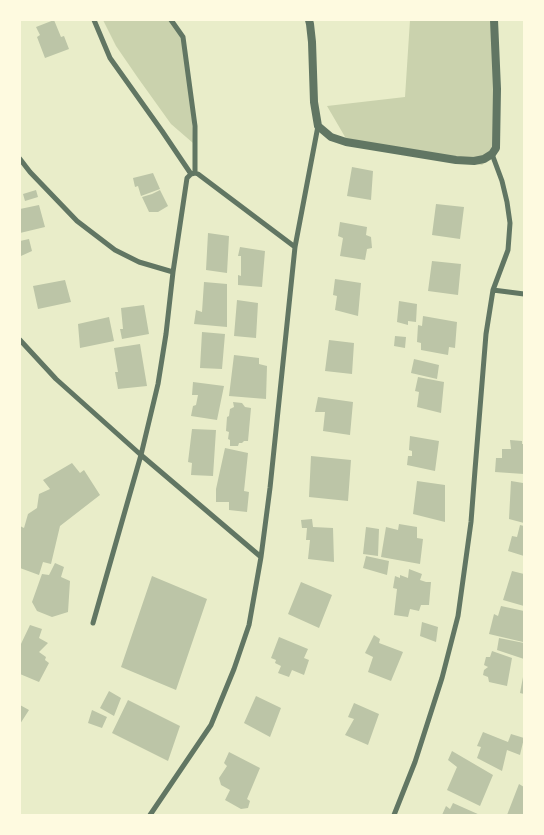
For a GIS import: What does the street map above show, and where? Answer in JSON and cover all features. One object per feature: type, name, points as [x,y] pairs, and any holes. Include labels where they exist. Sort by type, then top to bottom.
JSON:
[{"type":"street","points":[[94,20],[110,58],[193,174]]},
{"type":"street","points":[[171,20],[183,37],[195,126],[193,174]]},
{"type":"street","points":[[150,815],[211,725],[234,669],[249,625],[261,557],[270,488],[296,247],[318,126],[314,102],[312,42],[309,20]]},
{"type":"street","points":[[318,126],[331,137],[346,142],[456,160],[474,161],[484,159],[492,154],[496,148],[497,138],[494,20]]},
{"type":"street","points":[[394,815],[415,762],[442,678],[458,616],[472,522],[474,470],[486,334],[493,290],[508,250],[510,223],[507,202],[492,154]]},
{"type":"street","points":[[20,159],[30,172],[78,221],[116,250],[139,262],[173,272]]},
{"type":"street","points":[[93,623],[141,455],[158,384],[187,178],[193,174],[198,174],[296,247]]},
{"type":"street","points":[[493,290],[524,294]]},
{"type":"street","points":[[20,340],[56,379],[141,455],[261,557]]},
{"type":"green space","points":[[103,20],[168,20],[185,38],[193,143],[171,124],[116,46]]},
{"type":"green space","points":[[410,20],[498,20],[499,151],[482,165],[348,142],[327,106],[405,97]]},
{"type":"building","points":[[54,20],[61,37],[64,36],[69,49],[45,58],[37,37],[40,35],[36,27]]},
{"type":"building","points":[[352,167],[373,171],[371,200],[347,196]]},
{"type":"building","points":[[153,173],[160,189],[141,196],[138,186],[135,187],[133,178]]},
{"type":"building","points":[[36,190],[38,197],[25,201],[23,194]]},
{"type":"building","points":[[160,190],[168,206],[158,212],[149,212],[142,197]]},
{"type":"building","points":[[436,204],[464,207],[460,239],[432,235]]},
{"type":"building","points":[[39,205],[45,227],[20,233],[20,209]]},
{"type":"building","points":[[340,222],[367,227],[366,235],[371,237],[372,248],[367,249],[365,260],[340,256],[343,238],[338,236]]},
{"type":"building","points":[[208,233],[229,236],[227,273],[206,270]]},
{"type":"building","points":[[29,239],[32,251],[21,256],[20,241]]},
{"type":"building","points":[[240,247],[265,251],[262,287],[238,285],[238,275],[241,276],[241,256],[238,256]]},
{"type":"building","points":[[432,261],[461,264],[458,295],[428,291]]},
{"type":"building","points":[[335,279],[361,283],[358,316],[335,310],[337,296],[333,295]]},
{"type":"building","points":[[65,280],[71,302],[38,309],[33,286]]},
{"type":"building","points":[[204,282],[227,284],[227,327],[194,324],[196,310],[202,312]]},
{"type":"building","points":[[237,300],[258,303],[256,338],[234,336]]},
{"type":"building","points":[[399,301],[417,304],[416,322],[408,321],[408,325],[397,322]]},
{"type":"building","points":[[144,305],[149,334],[122,339],[120,329],[123,329],[121,308]]},
{"type":"building","points":[[423,316],[457,322],[455,348],[449,347],[448,355],[421,350],[421,343],[417,342],[418,325],[422,326]]},
{"type":"building","points":[[109,317],[114,341],[80,348],[78,324]]},
{"type":"building","points":[[202,332],[225,334],[222,369],[200,368]]},
{"type":"building","points":[[395,336],[406,337],[405,348],[394,346]]},
{"type":"building","points":[[329,340],[354,343],[352,374],[325,371]]},
{"type":"building","points":[[140,344],[147,386],[118,389],[115,372],[118,372],[114,348]]},
{"type":"building","points":[[234,355],[259,358],[259,364],[267,366],[266,399],[229,396]]},
{"type":"building","points":[[414,359],[439,365],[437,379],[411,373]]},
{"type":"building","points":[[418,377],[444,382],[441,413],[417,407],[419,392],[415,391]]},
{"type":"building","points":[[193,382],[224,386],[217,420],[191,416],[198,395],[192,395]]},
{"type":"building","points":[[318,397],[353,402],[350,435],[323,431],[325,412],[315,412]]},
{"type":"building","points":[[233,402],[242,403],[245,407],[251,408],[248,441],[239,443],[238,446],[230,446],[229,432],[226,431],[227,417],[229,416],[230,409],[234,407]]},
{"type":"building","points":[[192,429],[216,430],[213,476],[191,475],[192,463],[188,462]]},
{"type":"building","points":[[410,436],[439,441],[435,471],[407,465],[408,456],[412,456],[412,451],[409,450]]},
{"type":"building","points":[[510,440],[522,441],[522,444],[524,444],[524,474],[495,472],[496,458],[502,458],[502,449],[511,449]]},
{"type":"building","points":[[225,448],[248,453],[244,491],[249,492],[247,512],[229,510],[229,502],[216,502],[216,489]]},
{"type":"building","points":[[311,456],[351,460],[348,501],[309,497]]},
{"type":"building","points":[[72,463],[80,473],[84,470],[100,495],[60,526],[51,564],[43,562],[39,575],[20,568],[20,526],[24,528],[28,514],[37,508],[39,494],[50,489],[43,480]]},
{"type":"building","points":[[417,481],[445,485],[445,522],[413,514]]},
{"type":"building","points":[[511,481],[523,483],[524,523],[509,519]]},
{"type":"building","points":[[312,519],[313,527],[333,528],[334,562],[308,559],[310,540],[306,540],[307,528],[302,528],[301,520]]},
{"type":"building","points":[[399,524],[417,527],[417,538],[423,539],[420,564],[381,557],[386,527],[398,530]]},
{"type":"building","points":[[520,525],[524,526],[524,556],[508,551],[512,536],[517,537]]},
{"type":"building","points":[[366,527],[379,529],[378,556],[363,554]]},
{"type":"building","points":[[366,556],[389,561],[387,575],[363,568]]},
{"type":"building","points":[[55,563],[64,567],[61,577],[70,581],[68,612],[52,617],[37,611],[32,602],[42,574],[49,575]]},
{"type":"building","points":[[409,569],[422,574],[420,580],[431,582],[429,605],[421,605],[419,611],[410,609],[408,617],[394,615],[397,589],[393,588],[395,576],[400,578],[400,575],[408,578]]},
{"type":"building","points":[[512,571],[524,574],[524,606],[503,600]]},
{"type":"building","points":[[152,576],[207,599],[176,690],[121,667]]},
{"type":"building","points":[[301,582],[332,595],[319,628],[288,614]]},
{"type":"building","points":[[501,606],[524,611],[523,642],[489,634],[494,614],[498,616]]},
{"type":"building","points":[[422,622],[438,627],[436,642],[420,636]]},
{"type":"building","points":[[30,625],[42,629],[39,638],[48,643],[39,652],[46,657],[45,660],[49,663],[39,682],[20,674],[20,646]]},
{"type":"building","points":[[374,635],[380,639],[379,643],[403,652],[391,681],[368,672],[373,657],[365,653]]},
{"type":"building","points":[[279,637],[308,649],[304,658],[309,660],[304,675],[292,670],[289,677],[278,673],[281,666],[275,663],[276,660],[271,658]]},
{"type":"building","points":[[499,638],[524,643],[524,659],[497,650]]},
{"type":"building","points":[[492,651],[512,658],[507,686],[489,682],[488,677],[483,675],[484,670],[488,667],[484,665],[486,657],[490,657]]},
{"type":"building","points":[[524,677],[524,694],[520,693]]},
{"type":"building","points":[[109,691],[121,698],[114,716],[100,708]]},
{"type":"building","points":[[256,696],[281,708],[270,737],[244,723]]},
{"type":"building","points":[[128,700],[180,726],[168,761],[112,733]]},
{"type":"building","points":[[354,703],[379,714],[368,745],[345,735],[354,719],[348,717]]},
{"type":"building","points":[[20,705],[29,710],[20,724]]},
{"type":"building","points":[[92,710],[107,717],[102,728],[88,723]]},
{"type":"building","points":[[483,732],[508,742],[511,734],[524,738],[520,755],[507,750],[502,771],[477,758],[481,747],[477,746]]},
{"type":"building","points":[[452,751],[493,775],[480,806],[447,790],[457,767],[448,760]]},
{"type":"building","points":[[229,752],[260,768],[247,799],[250,801],[248,808],[241,809],[225,800],[230,790],[221,785],[219,778],[227,766],[224,763]]},
{"type":"building","points":[[519,784],[524,787],[524,815],[507,815]]},
{"type":"building","points":[[453,803],[480,815],[442,815],[446,806],[450,809]]}]
